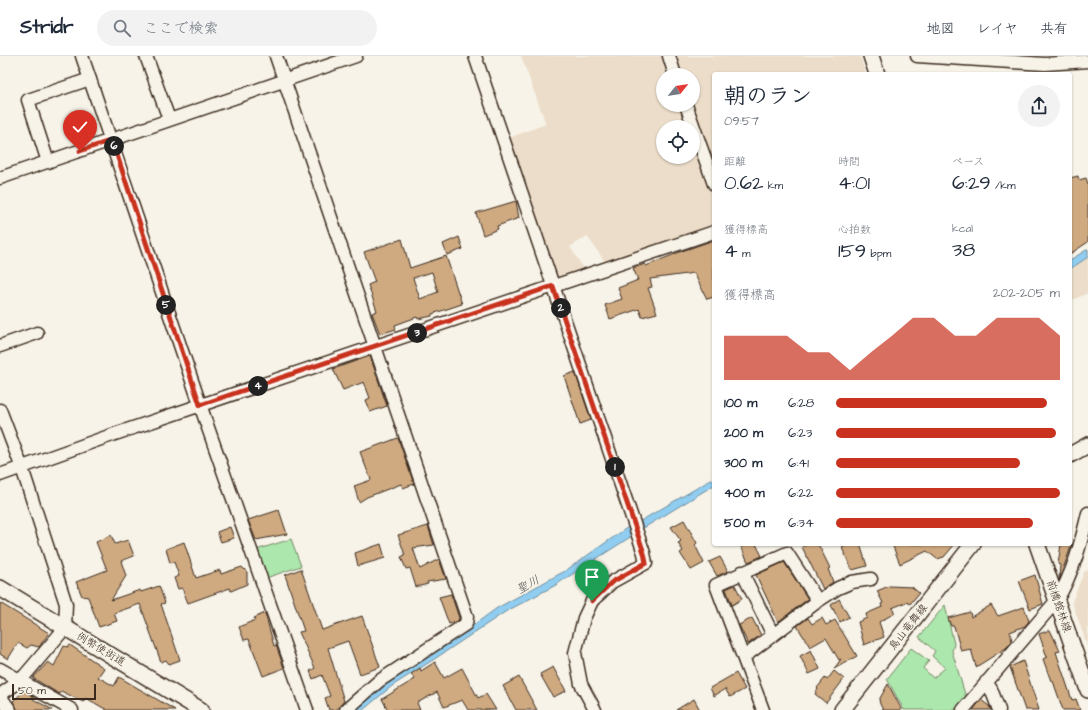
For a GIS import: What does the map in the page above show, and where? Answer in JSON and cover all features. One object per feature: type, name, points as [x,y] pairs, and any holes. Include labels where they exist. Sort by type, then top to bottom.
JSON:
[{"type":"main road","points":[[871,56],[876,72]]},
{"type":"main road","points":[[1072,454],[1088,445]]},
{"type":"main road","name":"鳥山竜舞線","points":[[842,710],[971,546]]},
{"type":"main road","name":"前橋館林線","points":[[1038,546],[1088,690]]},
{"type":"main road","name":"例幣使街道","points":[[0,588],[201,710]]},
{"type":"street","points":[[82,56],[112,140],[200,405],[307,710]]},
{"type":"street","points":[[146,56],[169,119]]},
{"type":"street","points":[[276,56],[467,617],[466,624],[379,681],[346,710]]},
{"type":"street","points":[[0,178],[356,56]]},
{"type":"street","points":[[475,56],[636,529],[646,563],[612,582],[592,601],[579,634],[575,653],[581,684],[595,710]]},
{"type":"street","points":[[669,56],[673,68]]},
{"type":"street","points":[[917,56],[1088,61]]},
{"type":"street","points":[[48,162],[28,100],[90,79]]},
{"type":"street","points":[[688,112],[712,178]]},
{"type":"street","points":[[0,475],[200,405],[712,233]]},
{"type":"street","points":[[0,346],[37,333]]},
{"type":"street","points":[[0,410],[22,468],[66,604],[65,628],[20,681],[0,696],[10,710]]},
{"type":"street","points":[[964,710],[986,682],[1057,600],[1070,576],[1088,513]]},
{"type":"street","points":[[763,710],[716,585],[787,553],[818,601]]},
{"type":"street","points":[[742,572],[773,635]]},
{"type":"street","points":[[744,657],[818,601],[843,585],[871,579]]},
{"type":"street","points":[[0,669],[72,710]]},
{"type":"street","points":[[986,682],[991,689],[999,710]]},
{"type":"shaded area","points":[[521,56],[663,56],[667,68],[656,68],[656,112],[684,112],[686,120],[656,120],[656,164],[700,164],[700,159],[712,193],[712,230],[608,266],[587,236],[570,247],[586,272],[557,282],[506,139],[546,124]]},
{"type":"shaded area","points":[[673,56],[860,56],[865,72],[712,72],[712,165],[700,134],[700,120],[695,120],[692,112],[700,112],[700,68],[677,68]]},
{"type":"shaded area","points":[[1088,257],[1088,293],[1072,300],[1072,268]]},
{"type":"shaded area","points":[[1088,570],[1088,648],[1072,602],[1084,572]]},
{"type":"green space","points":[[291,539],[301,566],[263,579],[253,551]]},
{"type":"green space","points":[[945,605],[954,644],[952,651],[967,701],[958,710],[904,710],[887,679],[911,648],[929,661],[923,668],[933,678],[945,668],[932,656],[935,651],[919,637]]},
{"type":"water","points":[[1088,249],[1088,257],[1072,268],[1072,259]]},
{"type":"water","points":[[712,479],[712,486],[642,529],[637,523]]},
{"type":"water","points":[[631,525],[635,534],[554,586],[505,612],[392,686],[363,710],[353,710],[368,696],[419,659],[460,635],[497,608],[565,571]]},
{"type":"building","points":[[1078,176],[1079,180],[1086,178],[1088,184],[1088,242],[1072,253],[1072,178]]},
{"type":"building","points":[[516,201],[519,218],[497,226],[498,229],[483,235],[476,213]]},
{"type":"building","points":[[459,237],[463,249],[447,255],[443,244]]},
{"type":"building","points":[[402,239],[410,268],[446,256],[462,304],[432,314],[432,316],[418,319],[417,317],[395,325],[396,329],[380,334],[372,313],[377,311],[368,285],[375,282],[364,252]],"holes":[[[432,272],[438,292],[420,299],[413,278]]]},
{"type":"building","points":[[712,241],[712,298],[707,299],[694,273],[650,279],[652,287],[648,288],[657,313],[642,317],[639,309],[610,319],[605,305],[622,299],[618,288],[638,280],[633,268],[645,264],[646,266]]},
{"type":"building","points":[[370,356],[387,406],[370,412],[366,400],[370,398],[364,382],[343,390],[333,369]]},
{"type":"building","points":[[575,372],[591,420],[580,424],[564,376]]},
{"type":"building","points":[[398,438],[414,484],[403,488],[401,484],[367,497],[359,502],[354,486],[371,480],[360,452]]},
{"type":"building","points":[[279,510],[287,534],[256,540],[248,520]]},
{"type":"building","points":[[684,520],[697,543],[695,545],[704,563],[691,570],[680,553],[683,551],[678,543],[681,541],[671,527]]},
{"type":"building","points":[[428,526],[434,545],[413,548],[420,569],[439,559],[446,579],[427,582],[428,584],[416,587],[410,568],[406,569],[401,557],[405,555],[398,535]]},
{"type":"building","points":[[230,527],[234,538],[221,542],[217,532]]},
{"type":"building","points":[[111,535],[115,544],[128,540],[134,556],[121,561],[126,576],[111,600],[140,590],[141,592],[159,586],[165,603],[161,604],[180,660],[169,664],[166,660],[161,662],[140,604],[114,613],[117,621],[99,627],[88,597],[82,596],[76,582],[107,570],[96,542]]},
{"type":"building","points":[[184,542],[196,578],[220,570],[221,574],[242,567],[247,572],[247,584],[231,591],[230,588],[188,603],[182,588],[178,589],[174,578],[179,576],[174,562],[170,563],[166,549]]},
{"type":"building","points":[[381,544],[385,558],[358,566],[355,553]]},
{"type":"building","points":[[741,546],[757,546],[762,556],[748,562]]},
{"type":"building","points":[[819,546],[830,568],[828,569],[833,582],[823,589],[802,547]]},
{"type":"building","points":[[861,546],[867,566],[852,570],[842,548]]},
{"type":"building","points":[[893,546],[953,546],[944,557],[937,559],[927,551],[900,564]]},
{"type":"building","points":[[1061,546],[1071,546],[1059,580],[1060,565],[1058,564]]},
{"type":"building","points":[[720,557],[728,571],[717,576],[709,562]]},
{"type":"building","points":[[784,562],[808,599],[778,622],[756,575]]},
{"type":"building","points":[[301,569],[322,630],[362,616],[380,667],[360,674],[348,641],[328,648],[344,701],[336,710],[329,710],[325,698],[330,696],[322,675],[313,679],[310,671],[315,668],[299,632],[304,631],[285,575]]},
{"type":"building","points":[[1035,575],[1043,604],[1030,609],[1019,581]]},
{"type":"building","points":[[735,585],[742,599],[732,605],[726,589]]},
{"type":"building","points":[[889,586],[912,587],[919,593],[910,604],[907,602],[892,608],[895,613],[879,622],[884,637],[864,645],[858,622],[867,618],[866,614],[882,607],[881,604],[883,603],[877,591]]},
{"type":"building","points":[[451,594],[459,618],[458,621],[449,624],[439,597]]},
{"type":"building","points":[[839,599],[849,617],[840,622],[831,605]]},
{"type":"building","points":[[0,603],[49,633],[39,647],[31,645],[27,648],[18,643],[8,659],[0,654]]},
{"type":"building","points":[[991,605],[998,616],[1024,607],[1029,621],[1025,626],[1010,632],[1012,641],[1006,648],[976,667],[971,649],[961,651],[954,626],[951,626],[948,618],[970,612],[971,617]]},
{"type":"building","points":[[265,613],[274,646],[276,645],[284,668],[263,676],[249,639],[244,640],[239,627],[255,620],[254,618]]},
{"type":"building","points":[[752,618],[761,635],[748,644],[739,625]]},
{"type":"building","points":[[808,618],[812,624],[822,618],[826,625],[835,620],[857,656],[834,669],[841,659],[839,660],[826,638],[810,647],[797,626]]},
{"type":"building","points":[[1050,630],[1060,651],[1056,652],[1072,700],[1076,699],[1080,710],[1063,710],[1053,681],[1051,681],[1043,659],[1047,657],[1039,634]]},
{"type":"building","points":[[70,645],[104,668],[98,677],[114,686],[119,677],[175,710],[107,710],[86,698],[83,702],[61,691],[59,694],[33,678],[48,662],[54,666],[64,646],[67,647]]},
{"type":"building","points":[[811,650],[820,669],[809,674],[800,656]]},
{"type":"building","points":[[1023,661],[1039,710],[1025,710],[1010,667]]},
{"type":"building","points":[[435,662],[444,678],[462,668],[478,698],[486,694],[496,710],[468,710],[462,700],[444,707],[437,692],[417,703],[420,710],[388,710],[382,699],[415,679],[411,674],[420,668],[421,671]]},
{"type":"building","points":[[553,667],[566,691],[553,697],[540,674]]},
{"type":"building","points":[[834,671],[844,679],[826,703],[815,694],[818,689],[817,688],[825,678],[827,680]]},
{"type":"building","points":[[736,673],[745,689],[730,697],[725,689],[714,696],[710,688]]},
{"type":"building","points":[[519,677],[537,710],[516,710],[503,686]]},
{"type":"building","points":[[888,684],[902,710],[883,710],[879,700]]},
{"type":"building","points":[[24,691],[34,697],[33,699],[53,710],[17,710],[13,701]]},
{"type":"building","points":[[694,699],[700,710],[676,710]]},
{"type":"building","points":[[981,700],[989,706],[991,710],[973,710]]},
{"type":"route","points":[[80,151],[112,140],[200,405],[376,347],[553,286],[621,482],[646,563],[612,582],[592,601]]},
{"type":"water label","name":"聖川","points":[[528,585]]}]
